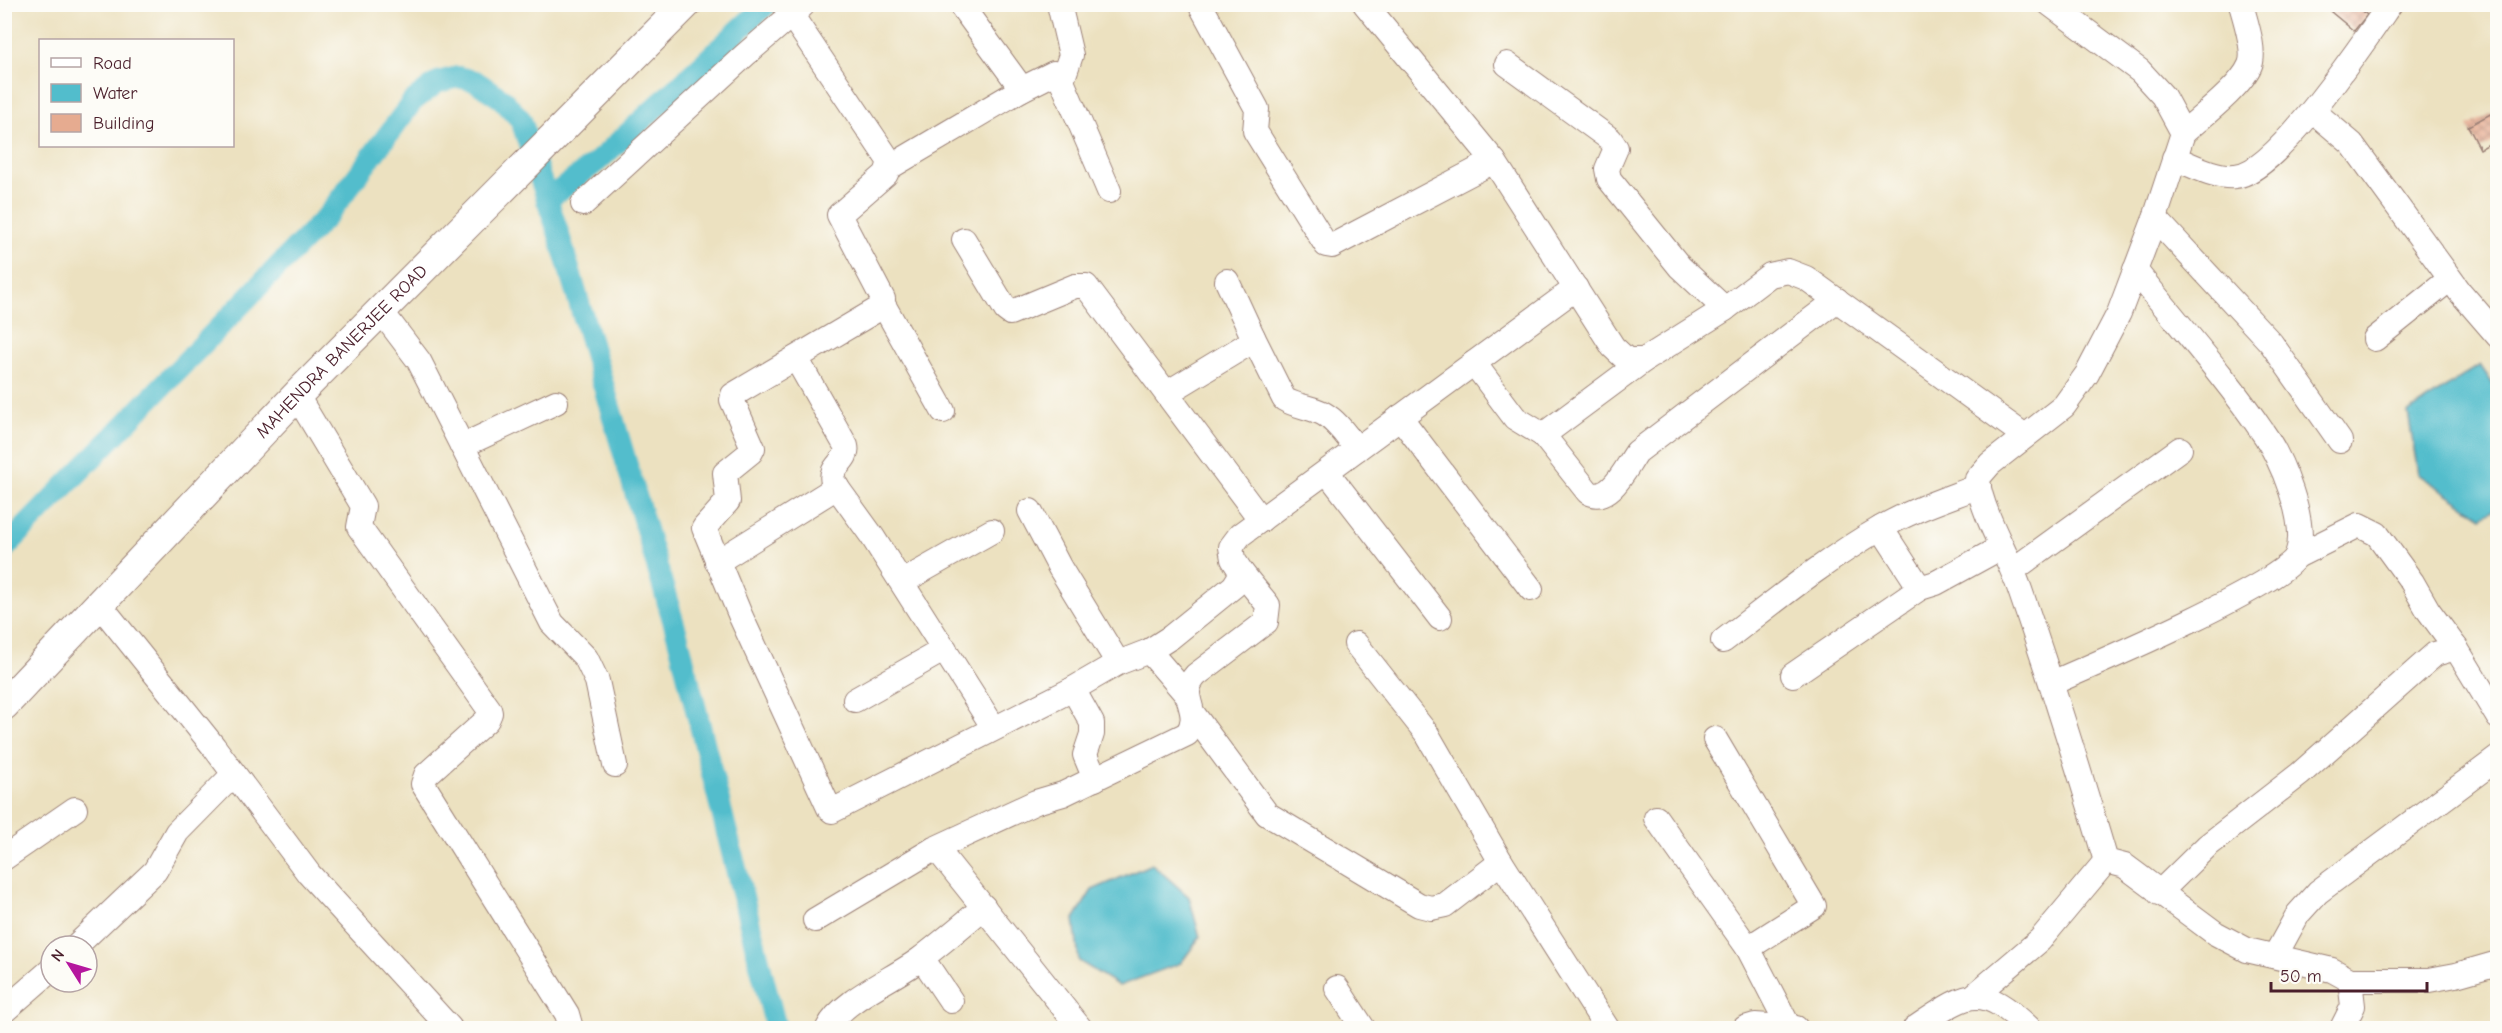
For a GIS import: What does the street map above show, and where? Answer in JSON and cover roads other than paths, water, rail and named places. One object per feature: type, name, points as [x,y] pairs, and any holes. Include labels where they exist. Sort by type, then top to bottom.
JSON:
[{"type":"street","name":"MAHENDRA BANERJEE ROAD","points":[[4,705],[297,396],[686,4]]},
{"type":"street","points":[[960,4],[1022,89]]},
{"type":"street","points":[[1059,4],[1071,55],[1062,81]]},
{"type":"street","points":[[1200,4],[1257,109],[1255,131],[1326,246],[1332,246],[1494,161]]},
{"type":"street","points":[[1365,4],[1494,161],[1613,347],[1627,360],[1644,360]]},
{"type":"street","points":[[2050,4],[2140,70],[2163,96],[2183,133]]},
{"type":"street","points":[[2106,861],[2052,683],[2013,570],[2000,549],[1977,479],[1990,464],[2064,406],[2087,374],[2119,313],[2155,218],[2183,133],[2231,89],[2250,65],[2250,43],[2241,4]]},
{"type":"street","points":[[2174,158],[2218,174],[2236,176],[2258,167],[2313,111],[2390,4]]},
{"type":"street","points":[[583,204],[792,8],[888,156],[890,167]]},
{"type":"street","points":[[1507,64],[1610,139],[1616,148],[1607,169],[1609,179],[1680,267],[1725,309]]},
{"type":"street","points":[[943,411],[883,304],[883,299],[839,215],[886,174],[890,167],[1022,89],[1054,73],[1062,81],[1108,191]]},
{"type":"street","points":[[2313,111],[2352,144],[2450,279],[2498,336]]},
{"type":"street","points":[[2155,218],[2271,343],[2340,441]]},
{"type":"street","points":[[964,240],[1010,314],[1075,286],[1086,286],[1262,520]]},
{"type":"street","points":[[2135,270],[2264,432],[2288,483],[2300,528],[2296,556]]},
{"type":"street","points":[[1543,435],[1644,360],[1725,309],[1770,275],[1788,271],[1806,278],[2025,436]]},
{"type":"street","points":[[2375,339],[2450,279]]},
{"type":"street","points":[[1227,281],[1284,399],[1325,414],[1335,422],[1357,449]]},
{"type":"street","points":[[815,920],[934,849],[1025,807],[1063,794],[1187,734],[1193,725],[1187,685],[1196,675],[1266,622],[1268,605],[1233,559],[1232,547],[1240,535],[1576,288]]},
{"type":"street","points":[[1474,363],[1515,418],[1543,435],[1588,492],[1594,496],[1601,495],[1614,485],[1637,452],[1837,300]]},
{"type":"street","points":[[883,304],[880,308],[733,395],[732,400],[753,448],[725,473],[728,501],[704,528],[779,702],[832,811],[1073,689],[1118,663],[1149,651],[1171,637],[1234,586],[1242,573]]},
{"type":"street","points":[[381,311],[419,361],[552,623],[586,658],[600,693],[615,765]]},
{"type":"street","points":[[1167,393],[1250,344],[1254,337]]},
{"type":"street","points":[[796,358],[846,446],[846,456],[831,477],[902,582],[994,728]]},
{"type":"street","points":[[297,396],[363,506],[359,527],[489,709],[487,720],[426,775],[423,784],[567,1014],[572,1029]]},
{"type":"street","points":[[462,446],[556,402]]},
{"type":"street","points":[[1400,417],[1531,589]]},
{"type":"street","points":[[2013,570],[2180,449]]},
{"type":"street","points":[[1327,472],[1440,618]]},
{"type":"street","points":[[1723,641],[1813,573],[1881,528],[1906,515],[1978,486]]},
{"type":"street","points":[[717,562],[837,487]]},
{"type":"street","points":[[1030,512],[1060,568],[1118,663]]},
{"type":"street","points":[[2052,683],[2166,633],[2280,574],[2296,556],[2359,525],[2368,527],[2377,534],[2412,582],[2498,717]]},
{"type":"street","points":[[1881,528],[1920,588]]},
{"type":"street","points":[[902,582],[992,531]]},
{"type":"street","points":[[1793,675],[1920,588],[2000,549]]},
{"type":"street","points":[[100,605],[234,774],[309,874],[450,1029]]},
{"type":"street","points":[[1356,644],[1427,734],[1501,862],[1608,1029]]},
{"type":"street","points":[[2158,894],[2207,846],[2300,774],[2435,654],[2456,648]]},
{"type":"street","points":[[855,700],[945,649]]},
{"type":"street","points":[[1149,651],[1190,704],[1267,814],[1419,905],[1431,908],[1445,905],[1501,862]]},
{"type":"street","points":[[1073,689],[1092,723],[1092,734],[1085,755],[1095,779]]},
{"type":"street","points":[[1715,739],[1814,906],[1748,948]]},
{"type":"street","points":[[2275,956],[2298,914],[2318,892],[2498,758]]},
{"type":"street","points":[[89,934],[155,871],[177,832],[234,774]]},
{"type":"street","points":[[4,858],[75,809]]},
{"type":"street","points":[[1656,818],[1748,948],[1792,1028]]},
{"type":"street","points":[[934,849],[940,853],[984,907],[1080,1029]]},
{"type":"street","points":[[2106,861],[2125,866],[2158,894],[2215,933],[2247,950],[2332,970],[2350,980],[2429,980],[2497,964]]},
{"type":"street","points":[[1915,1029],[1957,1001],[1975,995],[2040,940],[2106,861]]},
{"type":"street","points":[[828,1029],[832,1021],[844,1009],[922,958],[984,907]]},
{"type":"street","points":[[922,958],[951,1001]]},
{"type":"street","points":[[4,1011],[39,980]]},
{"type":"street","points":[[2342,1029],[2353,1006],[2350,980]]},
{"type":"street","points":[[1337,988],[1363,1029]]},
{"type":"street","points":[[1975,995],[1993,1001],[2029,1029]]},
{"type":"street","points":[[1745,1029],[1755,1025],[1792,1028]]},
{"type":"water","points":[[2480,365],[2497,390],[2497,507],[2482,517],[2418,474],[2408,412]]},
{"type":"water","points":[[1152,864],[1189,897],[1200,937],[1181,963],[1119,986],[1079,961],[1074,919],[1092,890]]},
{"type":"waterway","points":[[547,200],[598,161],[767,4]]},
{"type":"waterway","points":[[4,549],[328,215],[413,101],[438,82],[458,77],[475,81],[502,99],[521,120],[559,235],[677,634],[776,1028]]}]
